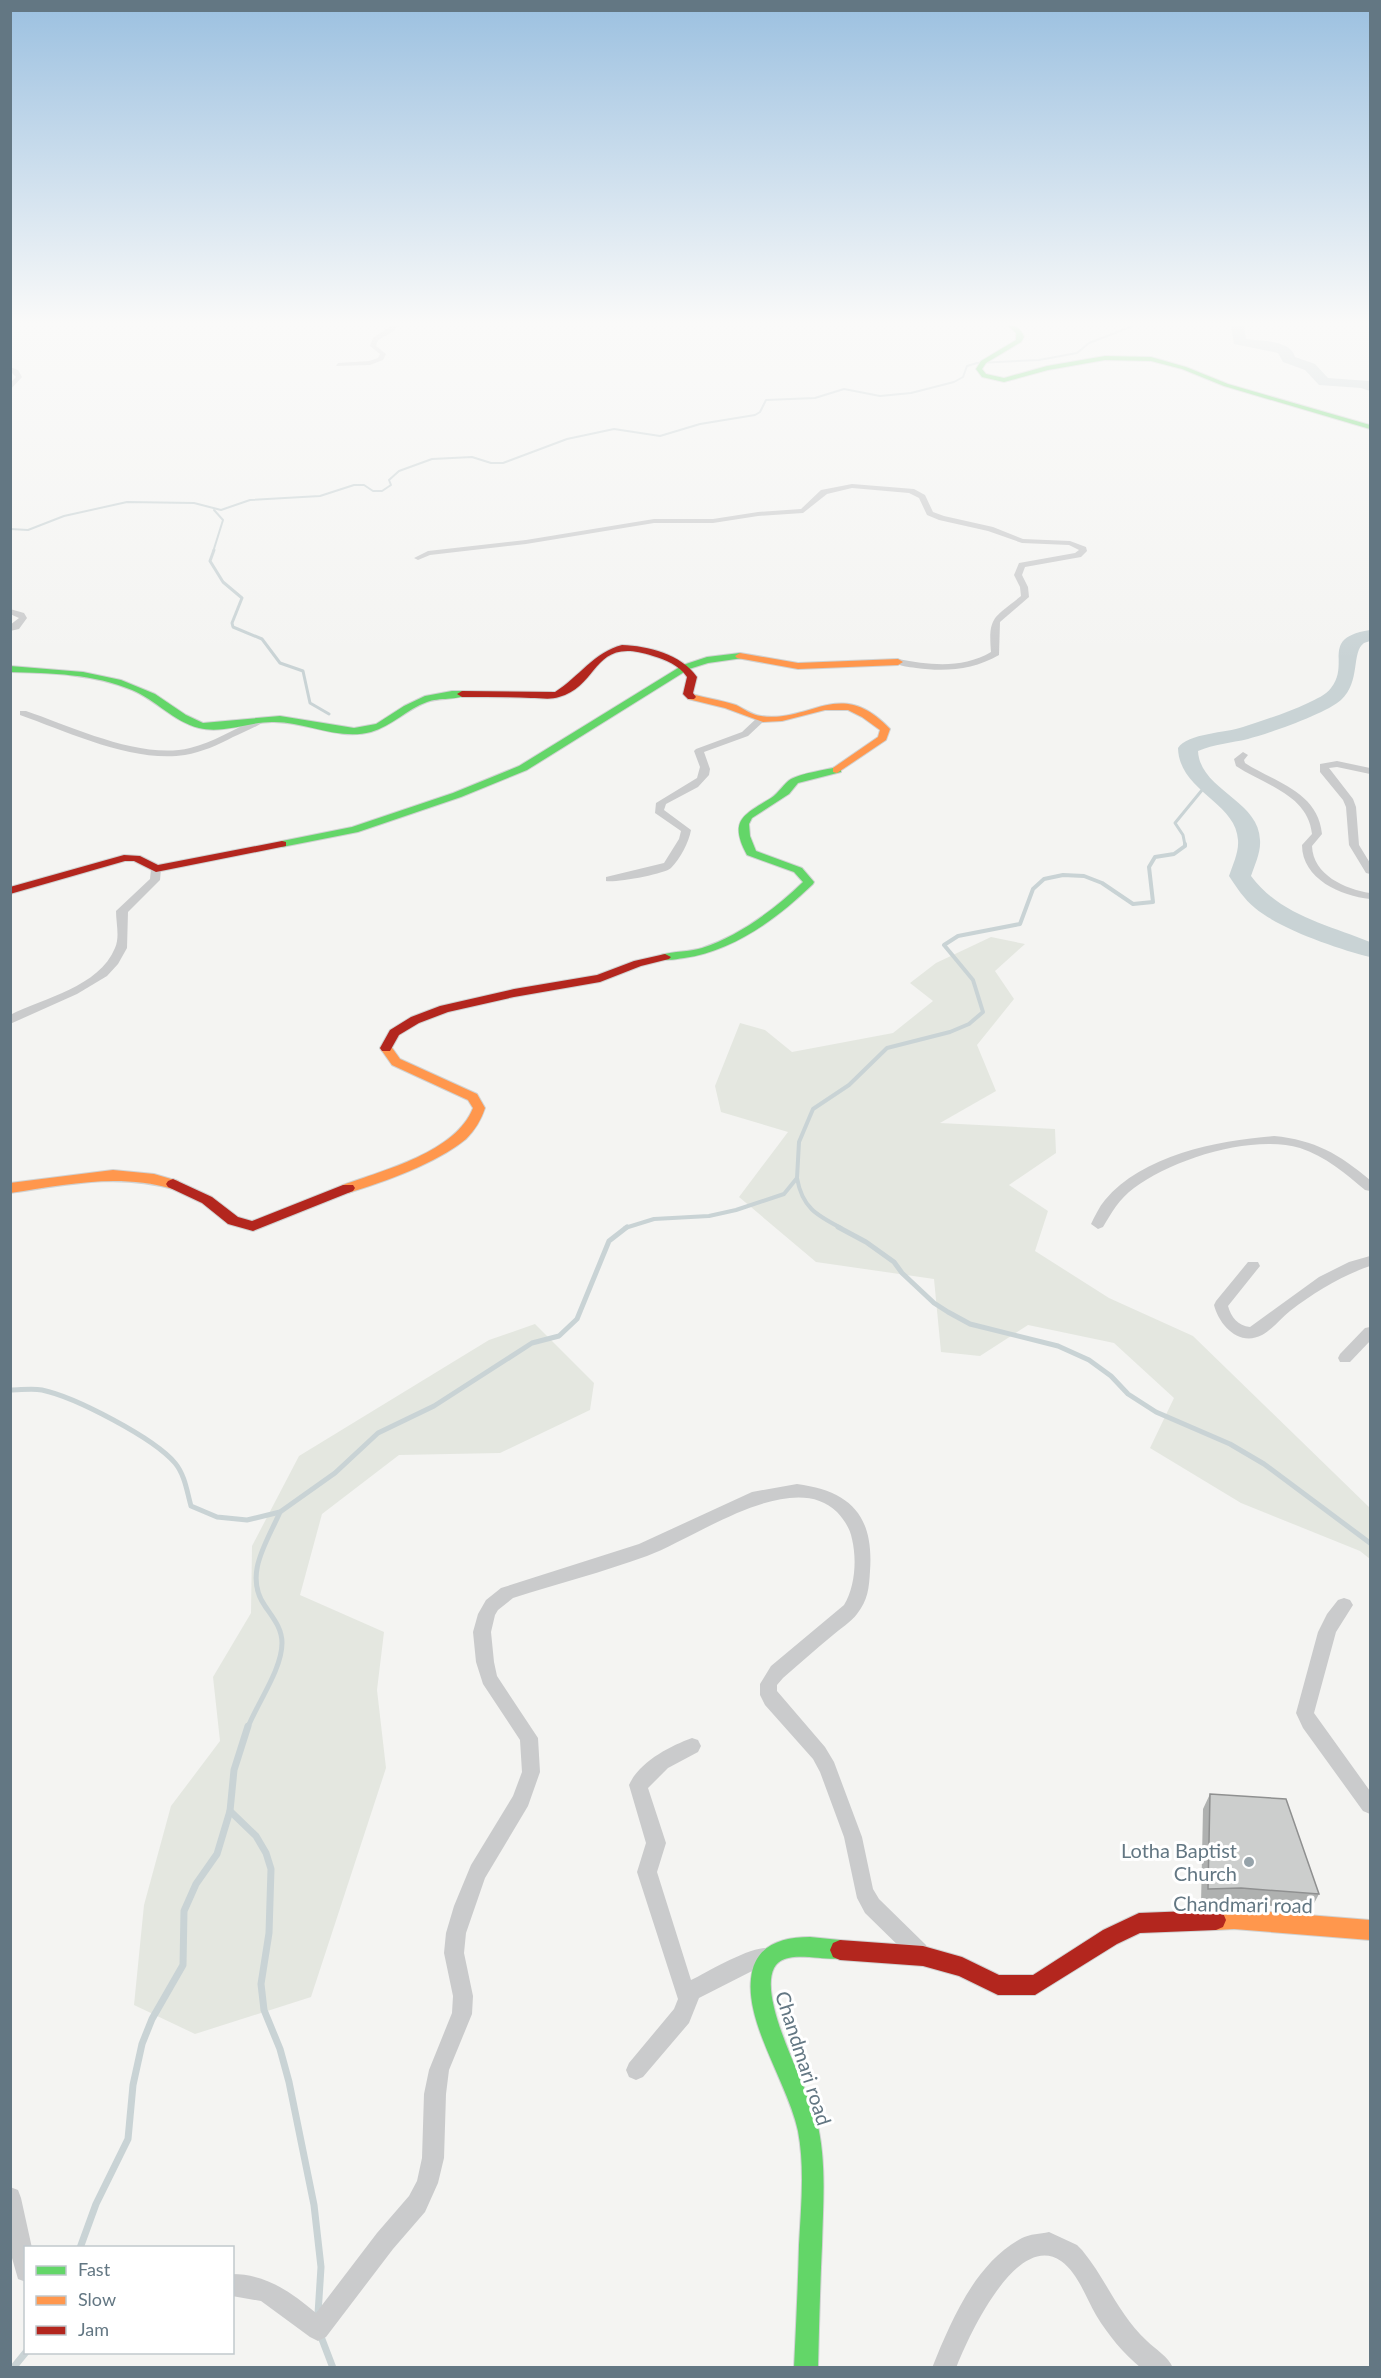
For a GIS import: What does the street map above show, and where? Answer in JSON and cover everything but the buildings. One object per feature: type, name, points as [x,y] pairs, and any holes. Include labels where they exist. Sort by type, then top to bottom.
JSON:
[{"type":"street","points":[[10,891],[124,858],[136,858],[156,869],[354,830],[457,795],[523,768],[652,686],[686,667],[707,660],[739,656],[798,666],[898,662],[934,669],[988,659],[996,653],[994,630],[996,621],[1025,597],[1024,587],[1017,575],[1022,565],[1078,555],[1083,549],[1070,543],[1022,541],[990,529],[942,518],[930,513],[922,497],[911,490],[852,486],[824,492],[803,511],[758,514],[713,522],[654,521],[526,542],[428,553],[418,558]]},
{"type":"street","points":[[10,611],[23,618],[16,627],[10,628]]},
{"type":"street","points":[[10,669],[79,672],[122,683],[153,696],[196,725],[214,726],[280,719],[337,731],[379,726],[420,699],[441,694],[557,694],[566,692],[602,654],[621,646],[644,647],[686,667],[692,677],[688,689],[690,696],[729,706],[761,719],[790,717],[846,704],[865,712],[885,729],[883,738],[854,757],[842,769],[794,781],[791,788],[781,797],[745,815],[741,830],[751,853],[798,870],[807,877],[808,882],[806,886],[745,930],[708,950],[643,961],[621,972],[595,979],[478,1000],[422,1018],[403,1027],[390,1037],[386,1046],[387,1053],[396,1062],[464,1092],[477,1102],[479,1108],[471,1126],[423,1159],[253,1226],[233,1221],[207,1200],[182,1188],[162,1180],[140,1176],[108,1176],[10,1188]]},
{"type":"street","points":[[23,713],[141,751],[165,753],[200,748],[261,720]]},
{"type":"street","points":[[610,879],[668,865],[684,839],[686,831],[659,811],[661,803],[697,784],[702,778],[705,768],[699,751],[744,734],[761,719]]},
{"type":"street","points":[[1243,754],[1239,759],[1240,765],[1278,783],[1307,809],[1314,819],[1317,834],[1306,845],[1311,867],[1356,895],[1371,896]]},
{"type":"street","points":[[1371,771],[1337,764],[1324,766],[1325,772],[1348,799],[1351,807],[1354,845],[1371,871]]},
{"type":"street","points":[[10,1020],[88,983],[112,964],[122,945],[122,911],[155,880],[156,869]]},
{"type":"street","points":[[1098,1224],[1101,1210],[1119,1192],[1138,1178],[1207,1149],[1240,1142],[1282,1140],[1317,1150],[1336,1159],[1371,1187]]},
{"type":"street","points":[[1253,1266],[1221,1305],[1227,1321],[1235,1328],[1249,1333],[1257,1331],[1316,1285],[1356,1265],[1371,1261]]},
{"type":"street","points":[[1345,1358],[1371,1332]]},
{"type":"street","points":[[234,2285],[258,2287],[280,2299],[318,2329],[385,2241],[417,2204],[427,2183],[434,2158],[435,2094],[439,2070],[462,2014],[463,1996],[454,1953],[456,1933],[478,1872],[521,1800],[531,1772],[529,1738],[489,1678],[484,1662],[482,1632],[487,1614],[492,1605],[507,1593],[644,1550],[758,1497],[797,1491],[821,1494],[837,1502],[850,1515],[859,1532],[863,1551],[860,1594],[850,1610],[777,1672],[768,1682],[767,1691],[771,1699],[819,1753],[828,1768],[853,1837],[864,1891],[872,1906],[923,1956]]},
{"type":"street","points":[[1344,1605],[1333,1619],[1327,1632],[1305,1713],[1309,1722],[1371,1805]]},
{"type":"street","points":[[692,1746],[662,1762],[638,1785],[656,1843],[647,1872],[685,1992],[756,1959],[771,1956]]},
{"type":"street","name":"Chandmari road","points":[[806,2367],[812,2194],[810,2134],[799,2095],[780,2054],[764,2006],[762,1986],[764,1965],[771,1956],[781,1950],[805,1947],[923,1956],[962,1967],[998,1985],[1035,1985],[1110,1937],[1139,1923],[1234,1919],[1371,1930]]},
{"type":"street","points":[[636,2070],[682,2016],[691,1991]]},
{"type":"street","points":[[10,2198],[24,2262]]},
{"type":"street","points":[[944,2367],[950,2350],[984,2288],[1000,2268],[1019,2252],[1034,2244],[1056,2246],[1070,2254],[1102,2304],[1131,2342],[1161,2367]]},
{"type":"shaded area","points":[[991,937],[1025,944],[995,971],[1014,999],[977,1045],[996,1091],[940,1123],[1055,1129],[1056,1153],[1009,1185],[1048,1211],[1035,1251],[1109,1298],[1193,1336],[1370,1508],[1370,1559],[1360,1551],[1241,1503],[1150,1448],[1174,1398],[1114,1343],[1028,1325],[980,1356],[941,1352],[934,1279],[816,1262],[739,1197],[788,1132],[721,1112],[715,1086],[740,1023],[765,1030],[792,1052],[893,1033],[933,1001],[910,983],[936,963]]},
{"type":"shaded area","points":[[535,1324],[594,1383],[590,1410],[500,1453],[399,1455],[322,1514],[300,1595],[384,1632],[377,1690],[386,1768],[311,1997],[195,2034],[134,2005],[144,1905],[171,1806],[220,1741],[213,1677],[251,1613],[252,1546],[299,1456],[489,1340]]},
{"type":"waterway","points":[[10,529],[28,530],[64,516],[127,502],[194,503],[221,510],[250,500],[320,496],[354,485],[364,485],[373,491],[382,491],[391,485],[389,480],[399,471],[432,459],[472,457],[491,463],[503,463],[577,437]]},
{"type":"waterway","points":[[213,552],[223,520],[214,510]]},
{"type":"waterway","points":[[214,550],[210,561],[223,582],[242,598],[232,623],[233,627],[262,639],[280,663],[303,671],[310,703],[329,714]]},
{"type":"waterway","points":[[1370,636],[1358,638],[1351,643],[1348,650],[1345,680],[1341,690],[1332,698],[1310,709],[1246,733],[1188,748],[1188,760],[1194,771],[1245,824],[1249,846],[1240,876],[1251,892],[1281,915],[1370,950]]},
{"type":"waterway","points":[[1185,845],[1183,835],[1175,823],[1207,784]]},
{"type":"waterway","points":[[797,1178],[799,1142],[813,1109],[849,1085],[887,1048],[950,1032],[969,1024],[983,1012],[973,980],[944,945],[958,936],[1020,924],[1033,889],[1044,879],[1063,875],[1084,876],[1102,883],[1133,904],[1153,902],[1149,867],[1155,857],[1174,854],[1185,845]]},
{"type":"waterway","points":[[626,1228],[654,1219],[709,1216],[736,1210],[784,1194],[797,1178]]},
{"type":"waterway","points":[[797,1178],[802,1196],[812,1209],[841,1228]]},
{"type":"waterway","points":[[838,1227],[866,1242],[894,1262],[902,1273],[934,1303],[948,1312],[970,1324],[1058,1346],[1089,1360],[1111,1376],[1128,1394],[1156,1412],[1230,1444],[1264,1464],[1370,1543]]},
{"type":"waterway","points":[[280,1512],[335,1473],[378,1433],[434,1406],[532,1343],[559,1336],[577,1319],[609,1241],[626,1228]]},
{"type":"waterway","points":[[10,1390],[38,1389],[56,1394],[113,1420],[150,1442],[175,1463],[181,1473],[191,1506],[217,1517],[247,1520],[280,1512]]},
{"type":"waterway","points":[[248,1727],[274,1674],[281,1653],[280,1633],[259,1594],[256,1582],[259,1559],[280,1512]]},
{"type":"waterway","points":[[230,1811],[234,1770],[248,1726]]},
{"type":"waterway","points":[[81,2246],[96,2204],[128,2139],[133,2085],[142,2044],[152,2019],[183,1965],[184,1911],[196,1884],[217,1854],[230,1811]]},
{"type":"waterway","points":[[230,1811],[256,1836],[266,1853],[271,1869],[269,1933],[261,1984],[264,2010],[280,2049],[289,2082],[314,2205],[321,2267],[318,2314]]},
{"type":"waterway","points":[[320,2334],[333,2368]]},
{"type":"waterway","points":[[13,2368],[24,2354]]},
{"type":"traffic: fast","points":[[282,844],[354,830],[457,795],[523,768],[686,667],[707,660],[740,656]]},
{"type":"traffic: fast","points":[[10,669],[83,674],[118,682],[152,696],[182,717],[203,726],[280,719],[342,731],[367,730],[382,725],[422,700],[436,696],[462,694]]},
{"type":"traffic: fast","points":[[665,957],[707,950],[720,945],[775,911],[809,882],[798,870],[751,853],[745,836],[744,824],[748,816],[775,800],[794,781],[837,770]]},
{"type":"traffic: fast","points":[[806,2368],[812,2191],[811,2146],[800,2101],[767,2019],[762,1999],[761,1980],[764,1965],[778,1951],[798,1947],[840,1950]]},
{"type":"traffic: slow","points":[[740,656],[798,666],[898,662]]},
{"type":"traffic: slow","points":[[691,697],[728,706],[763,719],[782,719],[836,705],[850,707],[885,729],[883,738],[837,770]]},
{"type":"traffic: slow","points":[[348,1188],[415,1162],[449,1145],[471,1125],[479,1108],[473,1097],[396,1062],[386,1048]]},
{"type":"traffic: slow","points":[[10,1188],[113,1175],[134,1175],[173,1184]]},
{"type":"traffic: slow","points":[[1216,1920],[1234,1919],[1370,1930]]},
{"type":"traffic: jam","points":[[462,694],[557,695],[571,686],[610,651],[622,647],[637,648],[657,654],[681,665],[692,677],[688,694],[691,697]]},
{"type":"traffic: jam","points":[[10,891],[124,858],[136,858],[156,869],[282,844]]},
{"type":"traffic: jam","points":[[386,1048],[394,1033],[415,1020],[444,1009],[514,993],[600,978],[638,963],[665,957]]},
{"type":"traffic: jam","points":[[173,1184],[207,1200],[233,1221],[253,1226],[348,1188]]},
{"type":"traffic: jam","points":[[840,1950],[923,1956],[962,1967],[998,1985],[1035,1985],[1110,1937],[1139,1923],[1216,1920]]},
{"type":"place","name":"Lotha Baptist Church","points":[[1249,1862]]}]
